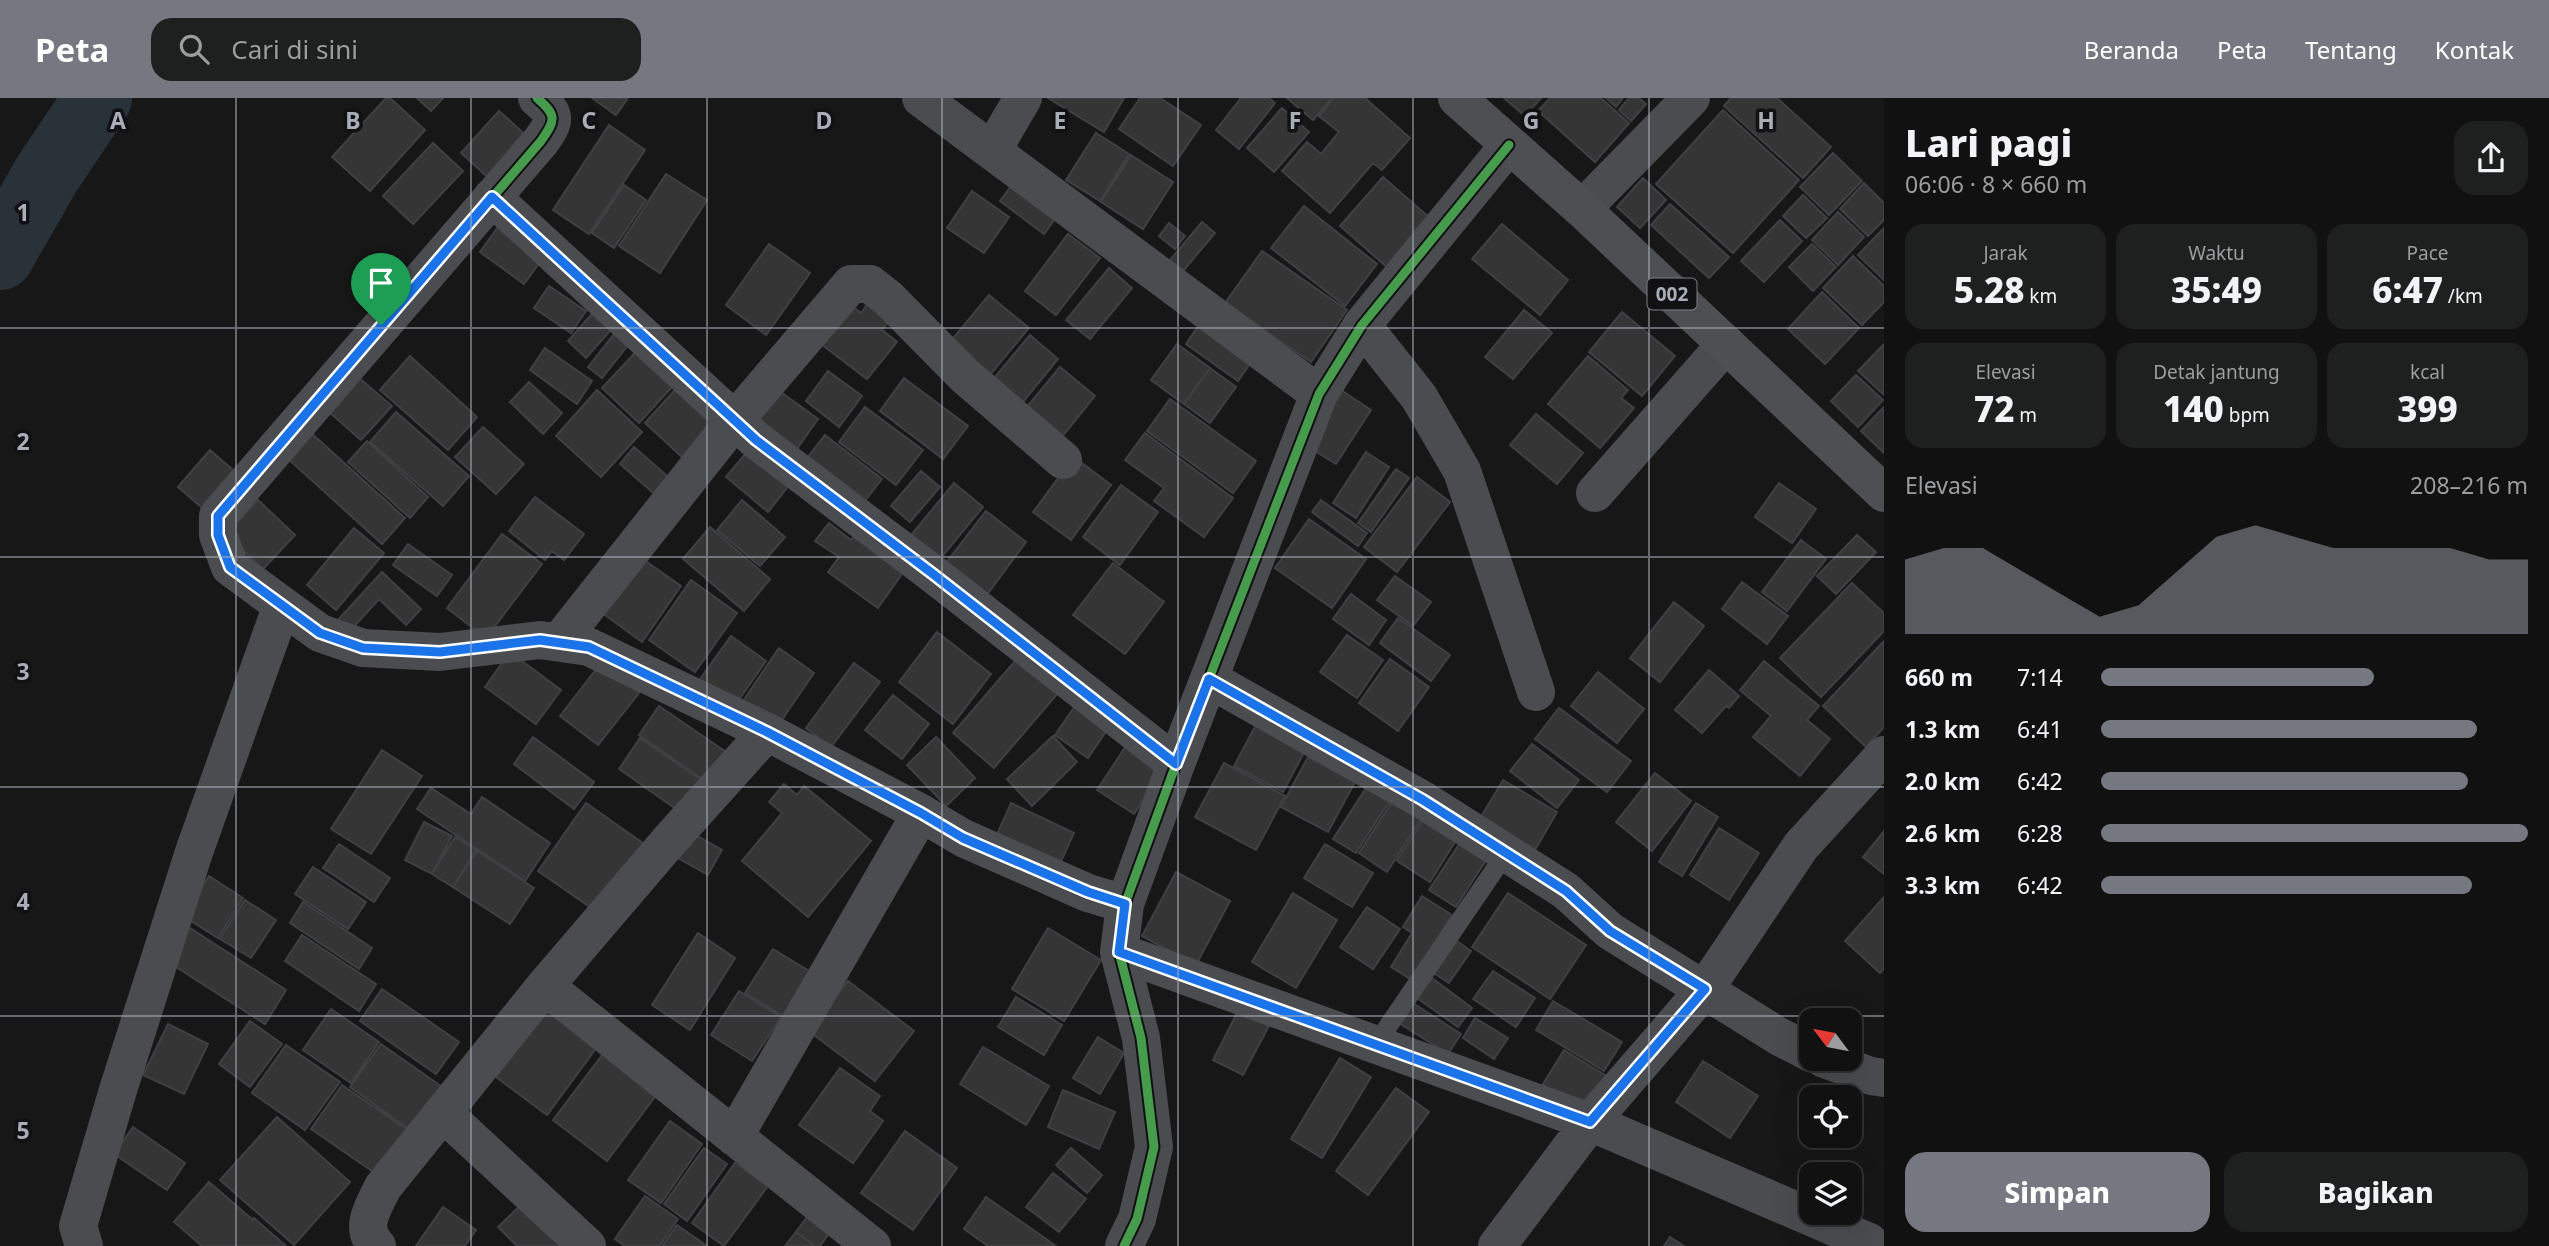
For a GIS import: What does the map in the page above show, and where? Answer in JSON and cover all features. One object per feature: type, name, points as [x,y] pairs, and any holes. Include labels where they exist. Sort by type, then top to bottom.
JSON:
[{"type":"main road","name":"002","points":[[1457,98],[1582,209],[1884,494]]},
{"type":"street","points":[[537,98],[550,110],[553,119],[551,128],[218,516],[218,535],[230,567],[320,633],[363,648],[440,652],[540,640],[589,647],[767,732],[963,838],[1088,892],[1125,904]]},
{"type":"street","points":[[921,98],[1319,394]]},
{"type":"street","points":[[992,151],[1023,98]]},
{"type":"street","points":[[1582,209],[1691,98]]},
{"type":"street","points":[[1124,1246],[1137,1219],[1154,1147],[1141,1038],[1119,952],[1125,904],[1176,764],[1319,394],[1362,325],[1509,145]]},
{"type":"street","points":[[492,197],[756,440],[944,582],[1176,764]]},
{"type":"street","points":[[559,642],[735,420],[851,284],[870,284],[889,299],[964,375],[1063,460]]},
{"type":"street","points":[[1362,325],[1419,397],[1462,471],[1536,692]]},
{"type":"street","points":[[1595,493],[1726,344]]},
{"type":"street","points":[[83,1246],[78,1226],[118,1090],[194,852],[282,605]]},
{"type":"street","points":[[1209,679],[1423,800],[1566,891],[1610,931],[1799,1047]]},
{"type":"street","points":[[377,1246],[370,1240],[367,1218],[383,1187],[545,986],[767,732]]},
{"type":"street","points":[[1497,1246],[1590,1122],[1705,989],[1801,846],[1884,755]]},
{"type":"street","points":[[734,1137],[921,813]]},
{"type":"street","points":[[1119,952],[1590,1122],[1873,1240]]},
{"type":"street","points":[[545,986],[734,1137],[861,1243]]},
{"type":"street","points":[[1857,1071],[1884,1078]]},
{"type":"street","points":[[443,1114],[587,1246]]},
{"type":"lane","points":[[1376,1044],[1506,853]]},
{"type":"building","points":[[386,98],[390,98],[425,130],[370,191],[332,157]]},
{"type":"building","points":[[417,98],[443,98],[431,111]]},
{"type":"building","points":[[592,98],[628,98],[616,115]]},
{"type":"building","points":[[1048,98],[1124,98],[1104,132]]},
{"type":"building","points":[[1140,98],[1160,98],[1201,125],[1173,166],[1119,129]]},
{"type":"building","points":[[1241,98],[1269,98],[1275,103],[1239,149],[1216,130]]},
{"type":"building","points":[[1287,98],[1332,98],[1313,120]]},
{"type":"building","points":[[1334,98],[1365,98],[1410,138],[1382,170],[1373,163],[1330,213],[1282,171],[1307,142],[1321,154],[1339,132],[1319,116]]},
{"type":"building","points":[[1504,98],[1541,98],[1525,116]]},
{"type":"building","points":[[1550,98],[1601,98],[1629,123],[1595,162],[1538,111]]},
{"type":"building","points":[[1606,98],[1623,98],[1616,107]]},
{"type":"building","points":[[1629,98],[1639,98],[1646,104],[1631,121],[1619,110]]},
{"type":"building","points":[[1731,98],[1777,98],[1831,147],[1803,178],[1724,106]]},
{"type":"building","points":[[1282,108],[1309,132],[1274,172],[1247,148]]},
{"type":"building","points":[[1723,110],[1799,180],[1733,253],[1656,184]]},
{"type":"building","points":[[499,111],[531,140],[493,182],[461,153]]},
{"type":"building","points":[[609,125],[645,150],[589,234],[553,210]]},
{"type":"building","points":[[1096,133],[1129,154],[1100,201],[1066,180]]},
{"type":"building","points":[[433,143],[463,171],[413,224],[383,196]]},
{"type":"building","points":[[1833,153],[1862,181],[1829,215],[1800,187]]},
{"type":"building","points":[[1131,155],[1173,182],[1143,229],[1101,202]]},
{"type":"building","points":[[666,174],[707,200],[660,273],[619,246]]},
{"type":"building","points":[[1383,177],[1431,219],[1388,268],[1340,226]]},
{"type":"building","points":[[1643,178],[1666,200],[1640,228],[1617,207]]},
{"type":"building","points":[[1015,181],[1059,213],[1044,234],[1000,201]]},
{"type":"building","points":[[1864,183],[1884,203],[1884,220],[1868,236],[1840,209]]},
{"type":"building","points":[[624,185],[646,200],[614,248],[592,233]]},
{"type":"building","points":[[972,191],[1009,217],[984,253],[947,228]]},
{"type":"building","points":[[1803,195],[1827,218],[1806,238],[1783,216]]},
{"type":"building","points":[[1670,204],[1729,257],[1709,278],[1651,225]]},
{"type":"building","points":[[1304,206],[1377,264],[1345,306],[1271,248]]},
{"type":"building","points":[[1838,212],[1864,237],[1838,265],[1812,240]]},
{"type":"building","points":[[503,220],[548,251],[524,284],[480,252]]},
{"type":"building","points":[[1780,220],[1802,241],[1764,282],[1741,261]]},
{"type":"building","points":[[1202,222],[1215,233],[1183,271],[1170,260]]},
{"type":"building","points":[[1169,223],[1185,236],[1175,249],[1159,236]]},
{"type":"building","points":[[1502,224],[1568,280],[1540,315],[1472,259]]},
{"type":"building","points":[[1884,228],[1884,280],[1858,255]]},
{"type":"building","points":[[1068,234],[1100,258],[1056,315],[1025,291]]},
{"type":"building","points":[[769,244],[810,273],[766,335],[726,305]]},
{"type":"building","points":[[1812,244],[1836,267],[1813,291],[1789,267]]},
{"type":"building","points":[[1262,251],[1347,310],[1311,362],[1225,303]]},
{"type":"building","points":[[1853,256],[1884,286],[1884,302],[1862,325],[1823,288]]},
{"type":"building","points":[[1109,268],[1132,288],[1090,339],[1066,320]]},
{"type":"building","points":[[549,286],[586,311],[571,333],[534,308]]},
{"type":"building","points":[[1822,292],[1859,328],[1825,364],[1788,329]]},
{"type":"building","points":[[989,295],[1029,328],[989,376],[949,343]]},
{"type":"building","points":[[868,303],[890,320],[882,330],[897,342],[867,379],[821,344],[851,305],[861,313]]},
{"type":"building","points":[[597,308],[616,324],[586,358],[568,341]]},
{"type":"building","points":[[1524,310],[1552,333],[1513,379],[1485,357]]},
{"type":"building","points":[[1622,312],[1675,356],[1642,396],[1589,352]]},
{"type":"building","points":[[1205,316],[1258,352],[1238,381],[1186,344]]},
{"type":"building","points":[[622,324],[636,335],[602,378],[588,367]]},
{"type":"building","points":[[1030,335],[1058,359],[1018,408],[989,384]]},
{"type":"building","points":[[645,342],[682,376],[639,423],[602,388]]},
{"type":"building","points":[[1177,344],[1210,368],[1184,404],[1151,380]]},
{"type":"building","points":[[1884,344],[1884,395],[1858,371]]},
{"type":"building","points":[[545,348],[592,381],[577,404],[530,370]]},
{"type":"building","points":[[410,356],[477,417],[448,450],[380,390]]},
{"type":"building","points":[[1588,356],[1628,390],[1621,398],[1634,408],[1600,448],[1548,404]]},
{"type":"building","points":[[1060,367],[1095,396],[1061,438],[1025,409]]},
{"type":"building","points":[[1210,368],[1236,387],[1210,423],[1184,404]]},
{"type":"building","points":[[351,371],[392,406],[361,440],[321,405]]},
{"type":"building","points":[[828,371],[862,396],[839,427],[806,401]]},
{"type":"building","points":[[1856,375],[1883,400],[1858,427],[1831,401]]},
{"type":"building","points":[[904,378],[968,426],[943,459],[880,411]]},
{"type":"building","points":[[684,380],[722,414],[682,457],[645,423]]},
{"type":"building","points":[[529,382],[562,413],[543,434],[510,402]]},
{"type":"building","points":[[774,387],[818,419],[794,453],[750,421]]},
{"type":"building","points":[[597,390],[642,432],[601,477],[556,436]]},
{"type":"building","points":[[1341,390],[1371,410],[1336,464],[1305,445]]},
{"type":"building","points":[[1170,399],[1256,461],[1233,493],[1147,431]]},
{"type":"building","points":[[865,407],[923,450],[896,485],[839,442]]},
{"type":"building","points":[[1884,407],[1884,453],[1861,431]]},
{"type":"building","points":[[396,412],[469,476],[443,506],[370,442]]},
{"type":"building","points":[[1536,414],[1583,453],[1557,484],[1510,445]]},
{"type":"building","points":[[483,427],[524,464],[496,494],[455,457]]},
{"type":"building","points":[[309,431],[405,518],[382,544],[286,457]]},
{"type":"building","points":[[1145,433],[1233,498],[1204,537],[1154,501],[1164,488],[1125,460]]},
{"type":"building","points":[[825,435],[882,479],[857,511],[801,466]]},
{"type":"building","points":[[367,441],[428,497],[410,518],[348,462]]},
{"type":"building","points":[[753,445],[794,479],[768,512],[726,477]]},
{"type":"building","points":[[634,447],[673,481],[659,498],[620,464]]},
{"type":"building","points":[[210,450],[240,476],[208,513],[178,487]]},
{"type":"building","points":[[1366,452],[1389,467],[1356,518],[1333,503]]},
{"type":"building","points":[[1074,457],[1111,485],[1071,540],[1033,512]]},
{"type":"building","points":[[1396,469],[1409,478],[1371,532],[1358,523]]},
{"type":"building","points":[[921,471],[940,487],[910,522],[891,506]]},
{"type":"building","points":[[1417,477],[1450,502],[1397,572],[1364,547]]},
{"type":"building","points":[[954,483],[983,507],[940,559],[911,535]]},
{"type":"building","points":[[1779,483],[1816,509],[1792,543],[1755,517]]},
{"type":"building","points":[[1121,485],[1158,512],[1120,565],[1083,537]]},
{"type":"building","points":[[535,497],[584,534],[564,560],[552,551],[545,560],[509,531]]},
{"type":"building","points":[[258,500],[295,535],[263,569],[226,534]]},
{"type":"building","points":[[742,500],[785,537],[760,566],[717,530]]},
{"type":"building","points":[[1321,500],[1367,533],[1358,546],[1312,512]]},
{"type":"building","points":[[986,511],[1026,542],[983,600],[942,568]]},
{"type":"building","points":[[1309,519],[1366,559],[1332,608],[1275,568]]},
{"type":"building","points":[[829,523],[851,540],[856,535],[904,571],[878,608],[828,572],[839,557],[815,541]]},
{"type":"building","points":[[710,527],[770,579],[744,611],[683,559]]},
{"type":"building","points":[[354,528],[384,553],[336,610],[307,585]]},
{"type":"building","points":[[502,534],[542,564],[486,638],[447,608]]},
{"type":"building","points":[[1857,535],[1876,552],[1836,594],[1817,576]]},
{"type":"building","points":[[1801,540],[1826,559],[1787,611],[1762,592]]},
{"type":"building","points":[[408,544],[452,575],[437,596],[393,565]]},
{"type":"building","points":[[640,557],[681,586],[642,642],[601,612]]},
{"type":"building","points":[[1113,563],[1164,602],[1125,654],[1073,615]]},
{"type":"building","points":[[382,572],[421,609],[406,625],[379,599],[349,632],[337,621]]},
{"type":"building","points":[[1395,576],[1431,602],[1413,626],[1377,600]]},
{"type":"building","points":[[691,580],[737,613],[695,672],[649,640]]},
{"type":"building","points":[[1742,582],[1788,616],[1767,644],[1722,609]]},
{"type":"building","points":[[1852,583],[1884,613],[1884,631],[1821,697],[1780,658]]},
{"type":"building","points":[[1351,594],[1386,620],[1369,645],[1333,619]]},
{"type":"building","points":[[1674,602],[1704,626],[1660,682],[1630,658]]},
{"type":"building","points":[[1398,618],[1450,655],[1431,681],[1380,643]]},
{"type":"building","points":[[937,632],[991,674],[953,724],[899,682]]},
{"type":"building","points":[[1347,635],[1383,660],[1357,698],[1320,672]]},
{"type":"building","points":[[731,636],[766,661],[736,704],[700,679]]},
{"type":"building","points":[[1884,641],[1884,727],[1866,747],[1823,706]]},
{"type":"building","points":[[779,648],[814,673],[774,731],[739,707]]},
{"type":"building","points":[[510,652],[561,690],[536,724],[485,687]]},
{"type":"building","points":[[1390,659],[1429,687],[1398,731],[1359,703]]},
{"type":"building","points":[[1016,660],[1057,694],[994,768],[953,733]]},
{"type":"building","points":[[1764,661],[1819,706],[1807,720],[1830,739],[1800,776],[1753,737],[1771,716],[1740,690]]},
{"type":"building","points":[[601,663],[639,693],[598,745],[560,716]]},
{"type":"building","points":[[854,663],[880,682],[831,747],[806,728]]},
{"type":"building","points":[[1709,670],[1739,696],[1729,708],[1726,706],[1702,733],[1675,710]]},
{"type":"building","points":[[1598,672],[1644,709],[1617,743],[1571,706]]},
{"type":"building","points":[[893,695],[929,724],[902,759],[865,730]]},
{"type":"building","points":[[1080,699],[1113,721],[1088,758],[1055,735]]},
{"type":"building","points":[[659,706],[732,756],[712,786],[639,735]]},
{"type":"building","points":[[1559,708],[1631,761],[1607,792],[1535,739]]},
{"type":"building","points":[[1259,719],[1308,745],[1283,792],[1234,766]]},
{"type":"building","points":[[1053,736],[1077,762],[1032,806],[1007,779]]},
{"type":"building","points":[[533,737],[594,782],[574,809],[514,764]]},
{"type":"building","points":[[936,737],[975,778],[946,806],[907,765]]},
{"type":"building","points":[[640,738],[704,782],[682,813],[619,769]]},
{"type":"building","points":[[1532,744],[1579,780],[1557,808],[1510,771]]},
{"type":"building","points":[[1126,746],[1163,771],[1134,814],[1097,790]]},
{"type":"building","points":[[382,750],[422,776],[371,854],[331,829]]},
{"type":"building","points":[[1308,757],[1355,782],[1328,832],[1281,807]]},
{"type":"building","points":[[1224,763],[1285,796],[1256,850],[1195,817]]},
{"type":"building","points":[[1655,773],[1691,801],[1652,851],[1616,822]]},
{"type":"building","points":[[1372,779],[1394,794],[1356,853],[1333,839]]},
{"type":"building","points":[[1503,780],[1557,812],[1532,855],[1478,822]]},
{"type":"building","points":[[784,784],[797,795],[804,786],[871,841],[808,917],[742,861],[782,813],[769,802]]},
{"type":"building","points":[[431,788],[471,814],[482,797],[550,843],[525,881],[417,809]]},
{"type":"building","points":[[1397,794],[1425,813],[1387,872],[1359,853]]},
{"type":"building","points":[[586,803],[650,848],[603,916],[538,871]]},
{"type":"building","points":[[1011,803],[1074,833],[1057,870],[994,841]]},
{"type":"building","points":[[1696,803],[1718,817],[1682,876],[1659,862]]},
{"type":"building","points":[[1425,817],[1458,837],[1430,882],[1397,861]]},
{"type":"building","points":[[424,822],[452,836],[432,874],[405,860]]},
{"type":"building","points":[[1719,828],[1759,853],[1729,900],[1690,875]]},
{"type":"building","points":[[685,829],[722,850],[708,875],[671,854]]},
{"type":"building","points":[[1884,831],[1884,874],[1863,857]]},
{"type":"building","points":[[455,837],[476,850],[453,887],[432,874]]},
{"type":"building","points":[[1460,843],[1486,860],[1456,907],[1429,890]]},
{"type":"building","points":[[339,844],[390,878],[374,902],[323,868]]},
{"type":"building","points":[[1325,844],[1373,873],[1352,907],[1304,878]]},
{"type":"building","points":[[477,851],[534,888],[510,924],[453,887]]},
{"type":"building","points":[[313,867],[366,902],[348,929],[295,894]]},
{"type":"building","points":[[1176,872],[1230,901],[1196,965],[1142,936]]},
{"type":"building","points":[[209,876],[243,898],[218,938],[183,916]]},
{"type":"building","points":[[1293,893],[1337,920],[1296,988],[1252,962]]},
{"type":"building","points":[[1508,893],[1586,945],[1550,999],[1472,947]]},
{"type":"building","points":[[1422,896],[1452,915],[1412,980],[1391,967],[1412,933],[1403,927]]},
{"type":"building","points":[[1884,897],[1884,969],[1880,973],[1845,941]]},
{"type":"building","points":[[245,900],[276,920],[251,958],[220,939]]},
{"type":"building","points":[[303,902],[372,948],[359,969],[290,923]]},
{"type":"building","points":[[1367,907],[1400,929],[1373,969],[1340,947]]},
{"type":"building","points":[[187,926],[286,990],[265,1024],[165,960]]},
{"type":"building","points":[[1048,928],[1101,960],[1064,1021],[1012,989]]},
{"type":"building","points":[[698,933],[735,958],[690,1030],[652,1005]]},
{"type":"building","points":[[302,935],[376,984],[359,1011],[285,961]]},
{"type":"building","points":[[1451,937],[1471,951],[1449,983],[1429,970]]},
{"type":"building","points":[[773,949],[811,972],[783,1016],[745,993]]},
{"type":"building","points":[[1493,971],[1535,998],[1516,1027],[1473,999]]},
{"type":"building","points":[[1432,978],[1472,1008],[1458,1027],[1417,998]]},
{"type":"building","points":[[848,981],[914,1031],[875,1081],[810,1032]]},
{"type":"building","points":[[382,989],[459,1042],[436,1074],[360,1021]]},
{"type":"building","points":[[739,991],[781,1017],[752,1061],[711,1035]]},
{"type":"building","points":[[1016,997],[1062,1025],[1044,1055],[998,1027]]},
{"type":"building","points":[[1408,1000],[1461,1034],[1448,1054],[1394,1020]]},
{"type":"building","points":[[1553,1001],[1622,1042],[1604,1071],[1536,1030]]},
{"type":"building","points":[[550,1005],[600,1043],[547,1115],[496,1077]]},
{"type":"building","points":[[1240,1007],[1271,1022],[1243,1075],[1213,1060]]},
{"type":"building","points":[[331,1009],[379,1042],[351,1083],[303,1050]]},
{"type":"building","points":[[1475,1018],[1508,1038],[1494,1059],[1463,1038]]},
{"type":"building","points":[[250,1021],[282,1044],[250,1087],[219,1064]]},
{"type":"building","points":[[168,1024],[208,1044],[184,1094],[143,1075]]},
{"type":"building","points":[[1098,1037],[1124,1053],[1100,1094],[1073,1078]]},
{"type":"building","points":[[381,1044],[445,1089],[414,1133],[350,1087]]},
{"type":"building","points":[[286,1045],[340,1082],[305,1130],[252,1093]]},
{"type":"building","points":[[983,1047],[1049,1086],[1026,1125],[960,1084]]},
{"type":"building","points":[[606,1050],[660,1090],[607,1161],[553,1120]]},
{"type":"building","points":[[1564,1050],[1610,1078],[1592,1107],[1538,1092]]},
{"type":"building","points":[[1340,1058],[1371,1077],[1322,1158],[1291,1139]]},
{"type":"building","points":[[1703,1061],[1758,1096],[1730,1138],[1676,1102]]},
{"type":"building","points":[[840,1068],[880,1096],[870,1111],[883,1121],[853,1163],[799,1125]]},
{"type":"building","points":[[342,1085],[409,1131],[378,1175],[311,1129]]},
{"type":"building","points":[[1396,1088],[1429,1112],[1368,1195],[1336,1171]]},
{"type":"building","points":[[1063,1090],[1115,1112],[1099,1149],[1048,1127]]},
{"type":"building","points":[[277,1117],[350,1182],[294,1245],[220,1180]]},
{"type":"building","points":[[670,1121],[702,1144],[661,1203],[628,1180]]},
{"type":"building","points":[[133,1127],[185,1163],[167,1190],[114,1154]]},
{"type":"building","points":[[905,1131],[957,1168],[913,1230],[861,1193]]},
{"type":"building","points":[[704,1148],[727,1164],[687,1221],[664,1204]]},
{"type":"building","points":[[1071,1148],[1102,1175],[1087,1193],[1056,1165]]},
{"type":"building","points":[[735,1163],[768,1186],[724,1246],[692,1223]]},
{"type":"building","points":[[1053,1173],[1086,1199],[1059,1232],[1026,1207]]},
{"type":"building","points":[[209,1182],[286,1246],[202,1246],[174,1222]]},
{"type":"building","points":[[530,1196],[578,1246],[517,1246],[498,1227]]},
{"type":"building","points":[[645,1196],[678,1219],[659,1246],[625,1246],[615,1239]]},
{"type":"building","points":[[986,1197],[1056,1246],[988,1246],[964,1229]]},
{"type":"building","points":[[443,1207],[476,1230],[465,1246],[416,1246]]},
{"type":"building","points":[[813,1209],[835,1225],[820,1246],[815,1246],[796,1232]]},
{"type":"building","points":[[677,1225],[707,1246],[662,1246]]},
{"type":"building","points":[[796,1232],[815,1246],[785,1246]]},
{"type":"building","points":[[1670,1237],[1684,1246],[1664,1246]]},
{"type":"waterway","points":[[0,256],[47,174],[98,98]]},
{"type":"cycle path","points":[[537,98],[548,109],[552,118],[550,128],[541,141],[218,516],[218,535],[230,567],[320,633],[363,648],[440,652],[540,640],[589,647],[767,732],[963,838],[1088,893],[1125,904]]},
{"type":"cycle path","points":[[1124,1246],[1137,1219],[1154,1147],[1141,1038],[1119,952],[1125,904],[1176,764],[1319,394],[1362,325],[1509,145]]},
{"type":"route","points":[[492,197],[756,440],[1176,764],[1209,679],[1423,800],[1566,891],[1610,931],[1705,989],[1590,1122],[1119,952],[1125,904],[1088,892],[963,838],[767,732],[589,647],[540,640],[440,652],[363,648],[320,633],[230,567],[218,535],[218,516],[381,325],[492,197]]}]
